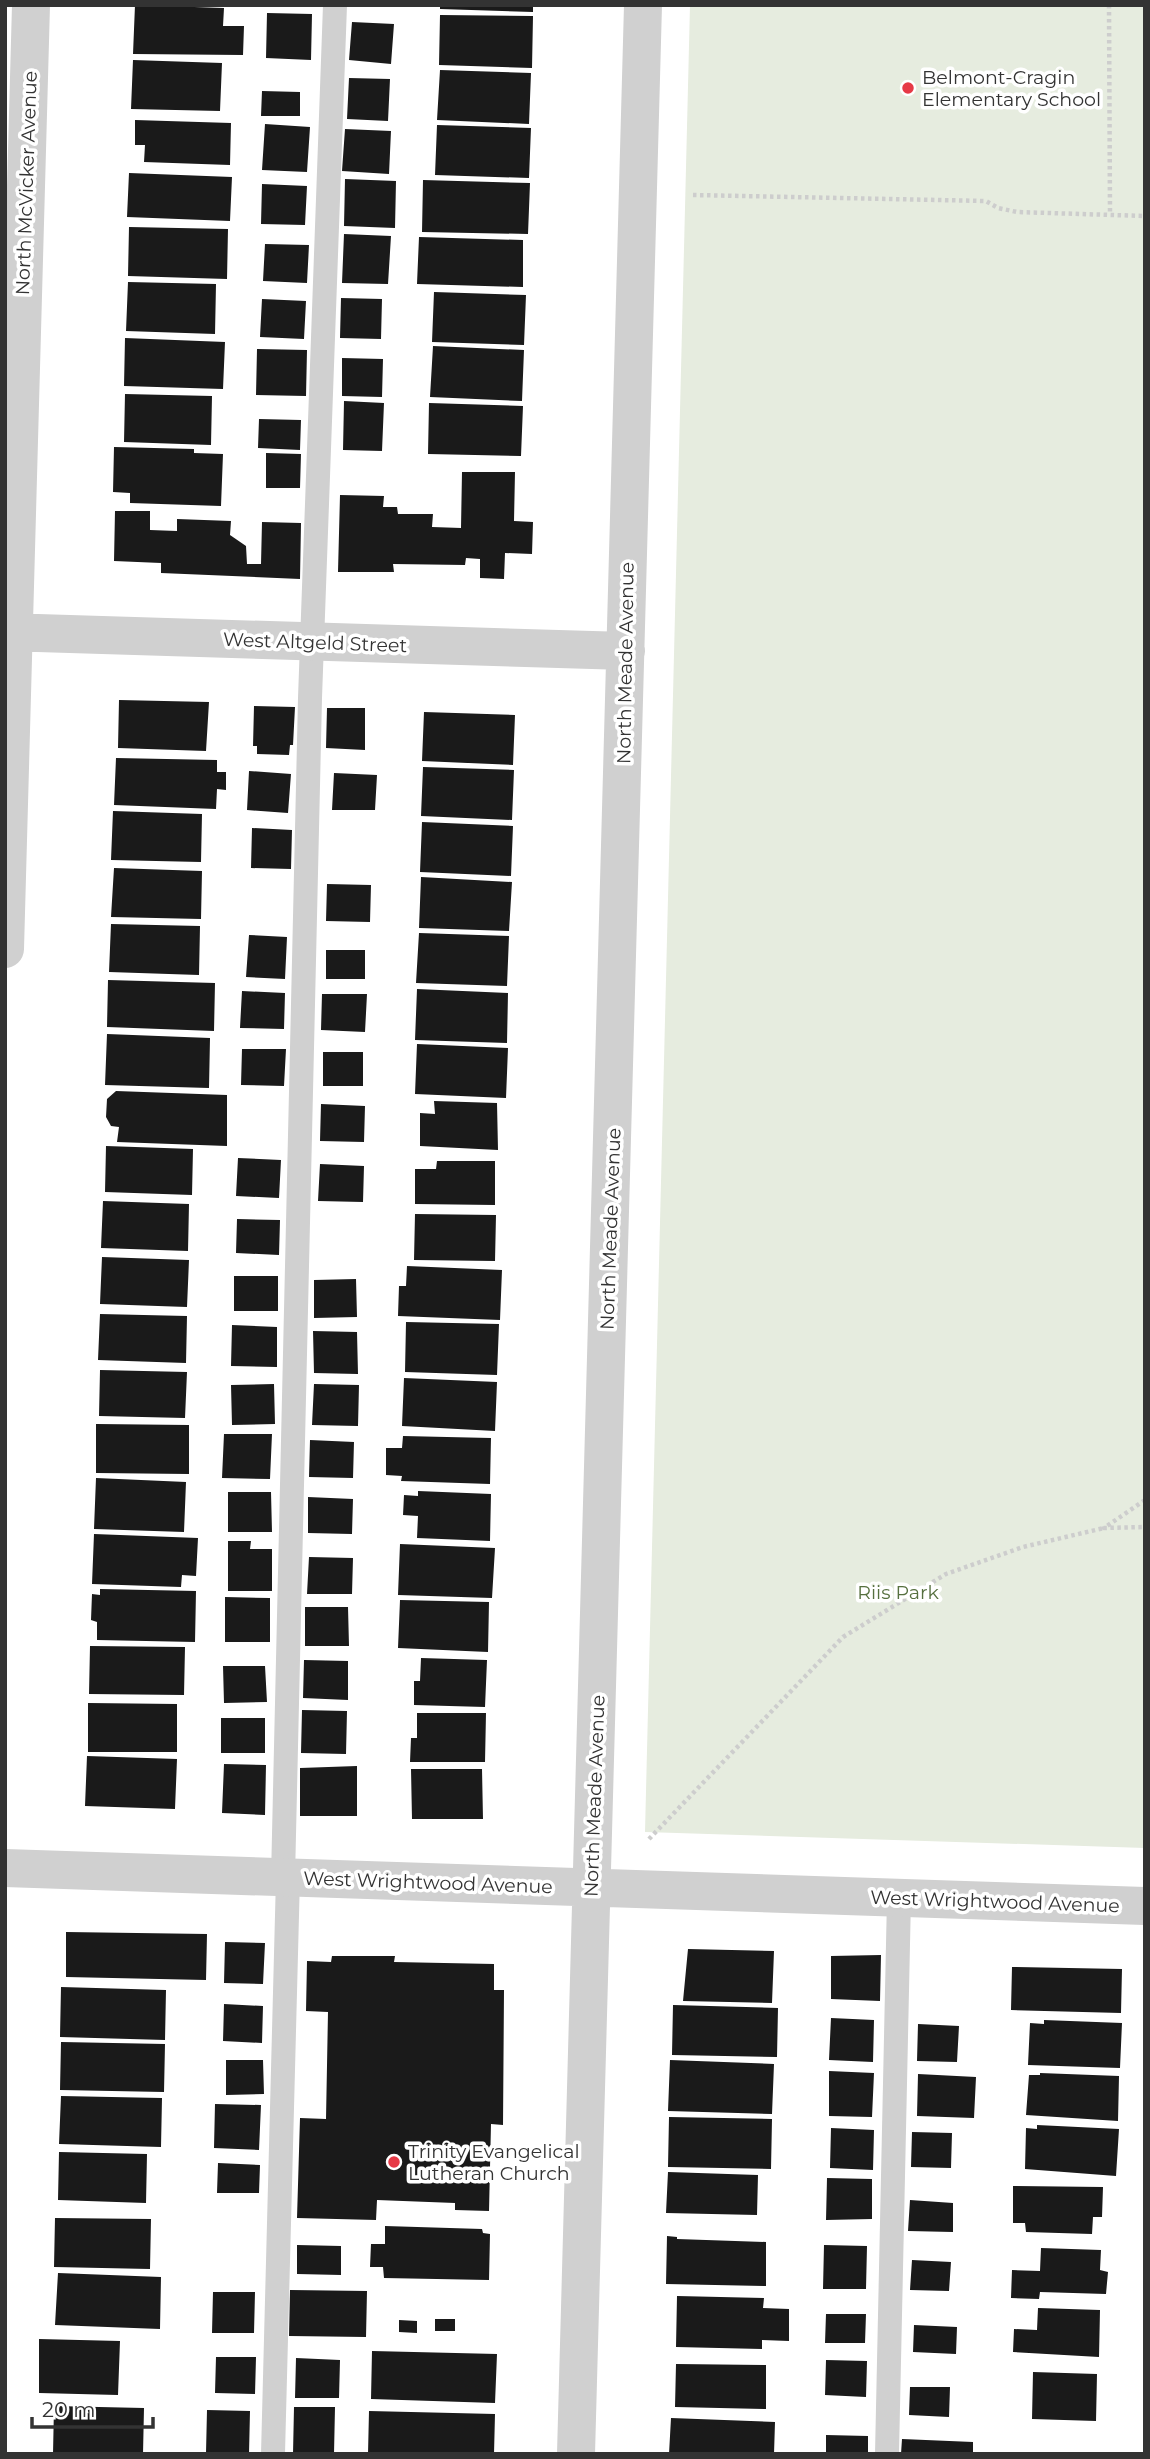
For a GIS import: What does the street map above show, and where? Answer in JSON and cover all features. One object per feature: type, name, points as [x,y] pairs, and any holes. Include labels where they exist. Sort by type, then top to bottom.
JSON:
[{"type":"street","name":"North McVicker Avenue","points":[[5,949],[10,632],[31,5]]},
{"type":"street","name":"North Meade Avenue","points":[[576,2454],[643,5]]},
{"type":"street","name":"West Altgeld Street","points":[[10,632],[626,651]]},
{"type":"street","name":"West Wrightwood Avenue","points":[[5,1868],[1145,1906]]},
{"type":"lane","points":[[273,2454],[312,641],[335,5]]},
{"type":"lane","points":[[887,2454],[900,1898]]},
{"type":"path","points":[[1110,5],[1110,215]]},
{"type":"path","points":[[693,195],[986,201],[998,208],[1017,212],[1145,216]]},
{"type":"path","points":[[1104,1528],[1145,1500]]},
{"type":"path","points":[[649,1839],[843,1637],[946,1574],[1023,1547],[1104,1528],[1145,1527]]},
{"type":"green space","name":"Riis Park","points":[[690,5],[1145,5],[1145,1848],[645,1832]]},
{"type":"building","points":[[135,5],[224,8],[223,26],[244,26],[243,55],[133,54]]},
{"type":"building","points":[[440,5],[533,5],[533,12],[440,9]]},
{"type":"building","points":[[267,13],[312,14],[311,60],[266,58]]},
{"type":"building","points":[[440,15],[533,16],[532,68],[439,65]]},
{"type":"building","points":[[352,22],[394,24],[391,64],[349,60]]},
{"type":"building","points":[[133,60],[222,63],[220,111],[131,109]]},
{"type":"building","points":[[440,70],[531,73],[529,124],[437,120]]},
{"type":"building","points":[[349,78],[390,79],[388,121],[347,119]]},
{"type":"building","points":[[262,91],[300,92],[300,116],[261,116]]},
{"type":"building","points":[[135,120],[231,123],[230,165],[144,162],[145,145],[135,145]]},
{"type":"building","points":[[265,124],[310,127],[307,172],[262,170]]},
{"type":"building","points":[[437,125],[531,128],[529,178],[435,175]]},
{"type":"building","points":[[345,129],[391,131],[389,174],[342,171]]},
{"type":"building","points":[[129,173],[232,177],[230,221],[127,217]]},
{"type":"building","points":[[345,179],[396,181],[395,228],[344,226]]},
{"type":"building","points":[[423,180],[530,183],[528,234],[422,232]]},
{"type":"building","points":[[262,184],[307,186],[305,225],[261,224]]},
{"type":"building","points":[[129,227],[228,229],[227,279],[128,276]]},
{"type":"building","points":[[344,234],[391,236],[388,284],[342,283]]},
{"type":"building","points":[[419,237],[523,240],[523,287],[417,284]]},
{"type":"building","points":[[265,244],[309,245],[307,283],[263,281]]},
{"type":"building","points":[[128,282],[216,284],[215,334],[126,331]]},
{"type":"building","points":[[434,292],[526,295],[524,345],[432,342]]},
{"type":"building","points":[[341,298],[382,299],[381,339],[340,338]]},
{"type":"building","points":[[262,299],[306,301],[304,339],[260,337]]},
{"type":"building","points":[[125,338],[225,342],[223,389],[124,386]]},
{"type":"building","points":[[433,346],[524,350],[522,401],[430,397]]},
{"type":"building","points":[[257,349],[307,350],[306,396],[256,395]]},
{"type":"building","points":[[342,358],[383,359],[382,397],[342,396]]},
{"type":"building","points":[[125,394],[212,396],[211,445],[124,442]]},
{"type":"building","points":[[344,401],[384,403],[382,451],[343,450]]},
{"type":"building","points":[[429,403],[523,406],[521,456],[428,454]]},
{"type":"building","points":[[259,419],[301,420],[300,450],[258,448]]},
{"type":"building","points":[[114,447],[194,449],[194,453],[223,454],[221,506],[130,503],[130,493],[113,492]]},
{"type":"building","points":[[266,453],[301,454],[300,488],[266,488]]},
{"type":"building","points":[[462,472],[515,472],[514,521],[533,522],[532,554],[505,553],[504,579],[480,578],[480,559],[466,558],[465,565],[393,564],[394,572],[338,572],[340,495],[384,496],[383,507],[397,507],[398,514],[433,514],[432,527],[461,528]]},
{"type":"building","points":[[115,511],[150,511],[150,530],[177,531],[177,519],[231,521],[230,535],[246,546],[247,564],[261,564],[262,522],[301,523],[300,579],[161,573],[161,563],[114,561]]},
{"type":"building","points":[[119,700],[209,702],[206,751],[118,748]]},
{"type":"building","points":[[254,706],[295,707],[293,745],[290,745],[289,755],[257,754],[257,746],[253,746]]},
{"type":"building","points":[[327,708],[365,708],[365,750],[326,748]]},
{"type":"building","points":[[424,712],[515,715],[513,765],[422,761]]},
{"type":"building","points":[[116,758],[217,760],[217,772],[226,772],[226,790],[217,789],[216,809],[114,805]]},
{"type":"building","points":[[423,767],[514,770],[512,820],[421,816]]},
{"type":"building","points":[[249,771],[291,774],[288,813],[247,810]]},
{"type":"building","points":[[334,773],[377,775],[375,810],[332,810]]},
{"type":"building","points":[[113,811],[202,814],[201,862],[111,860]]},
{"type":"building","points":[[422,822],[513,826],[511,876],[420,872]]},
{"type":"building","points":[[252,828],[292,830],[291,869],[251,868]]},
{"type":"building","points":[[114,868],[202,871],[201,919],[111,917]]},
{"type":"building","points":[[421,877],[512,882],[509,931],[419,928]]},
{"type":"building","points":[[327,884],[371,885],[370,922],[326,921]]},
{"type":"building","points":[[111,924],[200,926],[199,975],[109,972]]},
{"type":"building","points":[[419,933],[509,936],[507,986],[416,983]]},
{"type":"building","points":[[249,935],[287,937],[285,979],[246,977]]},
{"type":"building","points":[[326,950],[365,950],[365,979],[326,979]]},
{"type":"building","points":[[108,980],[215,983],[214,1031],[107,1027]]},
{"type":"building","points":[[417,989],[508,993],[507,1043],[415,1040]]},
{"type":"building","points":[[242,991],[285,993],[284,1029],[240,1028]]},
{"type":"building","points":[[322,994],[367,994],[365,1032],[321,1030]]},
{"type":"building","points":[[107,1034],[210,1038],[209,1088],[105,1085]]},
{"type":"building","points":[[417,1044],[508,1048],[506,1098],[415,1094]]},
{"type":"building","points":[[242,1049],[286,1049],[284,1086],[241,1085]]},
{"type":"building","points":[[323,1052],[363,1052],[363,1086],[323,1086]]},
{"type":"building","points":[[116,1091],[227,1095],[227,1146],[117,1142],[119,1127],[111,1126],[106,1117],[107,1099]]},
{"type":"building","points":[[434,1101],[497,1103],[498,1150],[420,1146],[420,1113],[435,1114]]},
{"type":"building","points":[[321,1104],[365,1106],[364,1142],[320,1141]]},
{"type":"building","points":[[106,1146],[193,1149],[192,1195],[105,1192]]},
{"type":"building","points":[[238,1158],[281,1160],[279,1198],[236,1196]]},
{"type":"building","points":[[437,1161],[495,1161],[495,1205],[415,1204],[415,1169],[436,1169]]},
{"type":"building","points":[[320,1164],[364,1166],[363,1202],[318,1201]]},
{"type":"building","points":[[103,1201],[189,1204],[188,1251],[101,1248]]},
{"type":"building","points":[[415,1214],[496,1215],[495,1261],[414,1260]]},
{"type":"building","points":[[237,1219],[280,1220],[279,1255],[236,1253]]},
{"type":"building","points":[[102,1257],[189,1260],[187,1307],[100,1304]]},
{"type":"building","points":[[407,1266],[502,1270],[500,1320],[398,1316],[399,1286],[406,1286]]},
{"type":"building","points":[[234,1276],[278,1276],[278,1311],[234,1311]]},
{"type":"building","points":[[356,1279],[357,1317],[314,1318],[314,1280]]},
{"type":"building","points":[[100,1314],[187,1316],[186,1363],[98,1360]]},
{"type":"building","points":[[406,1322],[499,1324],[497,1375],[405,1372]]},
{"type":"building","points":[[232,1325],[277,1327],[277,1367],[231,1366]]},
{"type":"building","points":[[313,1331],[357,1332],[358,1374],[314,1373]]},
{"type":"building","points":[[100,1370],[187,1372],[185,1418],[99,1416]]},
{"type":"building","points":[[404,1378],[497,1382],[495,1431],[402,1426]]},
{"type":"building","points":[[274,1384],[275,1424],[232,1425],[231,1385]]},
{"type":"building","points":[[314,1384],[359,1385],[358,1426],[312,1425]]},
{"type":"building","points":[[96,1424],[189,1425],[189,1474],[96,1473]]},
{"type":"building","points":[[224,1434],[272,1434],[270,1479],[222,1478]]},
{"type":"building","points":[[403,1436],[491,1438],[490,1484],[401,1481],[402,1476],[386,1475],[386,1448],[402,1448]]},
{"type":"building","points":[[310,1440],[354,1442],[353,1478],[309,1477]]},
{"type":"building","points":[[96,1478],[186,1482],[184,1532],[94,1529]]},
{"type":"building","points":[[418,1491],[491,1494],[490,1541],[417,1538],[418,1516],[403,1515],[404,1495],[418,1496]]},
{"type":"building","points":[[228,1492],[271,1492],[272,1532],[228,1532]]},
{"type":"building","points":[[308,1497],[353,1499],[352,1534],[308,1533]]},
{"type":"building","points":[[94,1534],[198,1538],[196,1576],[182,1575],[181,1587],[92,1584]]},
{"type":"building","points":[[228,1541],[251,1541],[250,1549],[272,1549],[272,1591],[228,1591]]},
{"type":"building","points":[[400,1544],[495,1548],[492,1598],[398,1595]]},
{"type":"building","points":[[309,1557],[353,1558],[352,1594],[307,1594]]},
{"type":"building","points":[[100,1589],[196,1591],[195,1642],[97,1640],[97,1622],[91,1620],[92,1594],[100,1595]]},
{"type":"building","points":[[225,1597],[270,1598],[270,1642],[225,1642]]},
{"type":"building","points":[[400,1600],[489,1602],[488,1652],[398,1648]]},
{"type":"building","points":[[305,1607],[348,1607],[349,1646],[305,1646]]},
{"type":"building","points":[[90,1646],[185,1647],[184,1695],[89,1694]]},
{"type":"building","points":[[421,1658],[487,1660],[485,1707],[414,1705],[414,1681],[420,1681]]},
{"type":"building","points":[[304,1660],[348,1661],[348,1700],[303,1698]]},
{"type":"building","points":[[223,1666],[265,1666],[267,1702],[224,1703]]},
{"type":"building","points":[[88,1703],[177,1704],[177,1752],[88,1752]]},
{"type":"building","points":[[302,1710],[347,1711],[346,1754],[301,1753]]},
{"type":"building","points":[[417,1713],[486,1713],[485,1762],[410,1762],[411,1738],[417,1738]]},
{"type":"building","points":[[221,1718],[265,1718],[265,1753],[221,1753]]},
{"type":"building","points":[[87,1756],[177,1759],[175,1809],[85,1806]]},
{"type":"building","points":[[224,1764],[266,1765],[265,1815],[222,1813]]},
{"type":"building","points":[[357,1766],[357,1816],[300,1816],[300,1768]]},
{"type":"building","points":[[411,1769],[482,1769],[483,1819],[412,1819]]},
{"type":"building","points":[[66,1932],[207,1934],[206,1980],[66,1977]]},
{"type":"building","points":[[225,1942],[265,1943],[263,1984],[224,1983]]},
{"type":"building","points":[[688,1949],[774,1951],[772,2003],[683,2001]]},
{"type":"building","points":[[881,1955],[880,2001],[831,1999],[831,1956]]},
{"type":"building","points":[[332,1956],[395,1956],[394,1962],[494,1964],[494,1990],[504,1990],[503,2125],[491,2124],[489,2211],[455,2210],[455,2203],[377,2200],[376,2220],[297,2218],[300,2118],[326,2119],[328,2012],[306,2011],[307,1961],[331,1962]]},
{"type":"building","points":[[1012,1967],[1122,1969],[1121,2013],[1011,2010]]},
{"type":"building","points":[[61,1987],[166,1990],[165,2040],[60,2037]]},
{"type":"building","points":[[224,2004],[263,2006],[262,2043],[223,2041]]},
{"type":"building","points":[[673,2005],[778,2008],[777,2057],[672,2055]]},
{"type":"building","points":[[831,2018],[874,2020],[873,2062],[829,2060]]},
{"type":"building","points":[[1044,2020],[1122,2023],[1120,2068],[1028,2065],[1030,2023],[1044,2024]]},
{"type":"building","points":[[918,2024],[959,2026],[957,2062],[917,2061]]},
{"type":"building","points":[[61,2042],[165,2044],[164,2092],[60,2090]]},
{"type":"building","points":[[226,2060],[263,2060],[264,2094],[226,2095]]},
{"type":"building","points":[[670,2060],[774,2064],[772,2114],[668,2111]]},
{"type":"building","points":[[829,2071],[874,2073],[872,2117],[829,2116]]},
{"type":"building","points":[[1040,2073],[1119,2076],[1118,2121],[1026,2115],[1029,2075]]},
{"type":"building","points":[[918,2074],[976,2077],[974,2118],[917,2116]]},
{"type":"building","points":[[61,2096],[162,2098],[161,2147],[59,2144]]},
{"type":"building","points":[[215,2104],[261,2105],[259,2150],[214,2148]]},
{"type":"building","points":[[669,2117],[772,2119],[771,2169],[668,2167]]},
{"type":"building","points":[[1037,2125],[1119,2129],[1116,2176],[1025,2169],[1026,2128],[1037,2129]]},
{"type":"building","points":[[831,2128],[874,2130],[873,2170],[830,2168]]},
{"type":"building","points":[[912,2132],[952,2133],[951,2168],[911,2167]]},
{"type":"building","points":[[59,2152],[147,2154],[146,2203],[58,2200]]},
{"type":"building","points":[[218,2163],[260,2165],[259,2193],[217,2193]]},
{"type":"building","points":[[668,2172],[758,2175],[757,2215],[666,2213]]},
{"type":"building","points":[[827,2178],[872,2179],[872,2219],[826,2220]]},
{"type":"building","points":[[1013,2186],[1103,2187],[1102,2217],[1093,2217],[1092,2234],[1026,2232],[1025,2223],[1013,2223]]},
{"type":"building","points":[[910,2200],[953,2203],[953,2232],[908,2231]]},
{"type":"building","points":[[55,2218],[151,2219],[150,2269],[54,2267]]},
{"type":"building","points":[[385,2226],[482,2229],[483,2233],[490,2234],[489,2280],[384,2278],[383,2267],[370,2267],[371,2244],[385,2244]]},
{"type":"building","points":[[667,2236],[677,2239],[766,2242],[766,2286],[666,2284]]},
{"type":"building","points":[[297,2245],[341,2246],[341,2275],[297,2274]]},
{"type":"building","points":[[824,2245],[867,2246],[866,2289],[823,2289]]},
{"type":"building","points":[[1041,2248],[1101,2250],[1100,2270],[1108,2272],[1106,2294],[1040,2292],[1039,2299],[1011,2298],[1012,2270],[1040,2271]]},
{"type":"building","points":[[912,2260],[951,2262],[949,2291],[910,2290]]},
{"type":"building","points":[[58,2273],[161,2277],[160,2329],[55,2325]]},
{"type":"building","points":[[290,2290],[367,2291],[366,2337],[289,2336]]},
{"type":"building","points":[[213,2292],[255,2292],[254,2333],[212,2333]]},
{"type":"building","points":[[677,2296],[764,2298],[763,2308],[789,2309],[789,2341],[762,2340],[762,2349],[676,2347]]},
{"type":"building","points":[[1038,2308],[1100,2310],[1099,2357],[1013,2352],[1014,2329],[1037,2330]]},
{"type":"building","points":[[826,2314],[866,2314],[865,2343],[825,2343]]},
{"type":"building","points":[[435,2319],[455,2319],[455,2331],[435,2331]]},
{"type":"building","points":[[399,2320],[417,2321],[417,2333],[399,2332]]},
{"type":"building","points":[[914,2325],[957,2327],[956,2354],[913,2352]]},
{"type":"building","points":[[39,2339],[120,2341],[118,2395],[39,2393]]},
{"type":"building","points":[[372,2351],[497,2354],[495,2403],[371,2399]]},
{"type":"building","points":[[216,2357],[256,2357],[255,2394],[215,2393]]},
{"type":"building","points":[[296,2358],[340,2360],[339,2398],[295,2398]]},
{"type":"building","points":[[826,2360],[867,2361],[866,2397],[825,2395]]},
{"type":"building","points":[[676,2364],[766,2365],[766,2409],[675,2407]]},
{"type":"building","points":[[1033,2372],[1097,2374],[1096,2421],[1032,2419]]},
{"type":"building","points":[[910,2387],[950,2387],[949,2417],[909,2415]]},
{"type":"building","points":[[54,2406],[144,2408],[143,2454],[53,2454]]},
{"type":"building","points":[[294,2407],[335,2407],[334,2454],[293,2454]]},
{"type":"building","points":[[207,2410],[250,2411],[249,2454],[206,2453]]},
{"type":"building","points":[[369,2411],[495,2414],[494,2454],[368,2454]]},
{"type":"building","points":[[671,2418],[775,2422],[774,2454],[669,2454]]},
{"type":"building","points":[[826,2435],[868,2436],[868,2454],[826,2454]]},
{"type":"building","points":[[902,2439],[973,2442],[973,2454],[901,2454]]},
{"type":"place","name":"Belmont-Cragin Elementary School","points":[[908,88]]},
{"type":"place","name":"Trinity Evangelical Lutheran Church","points":[[394,2162]]}]
